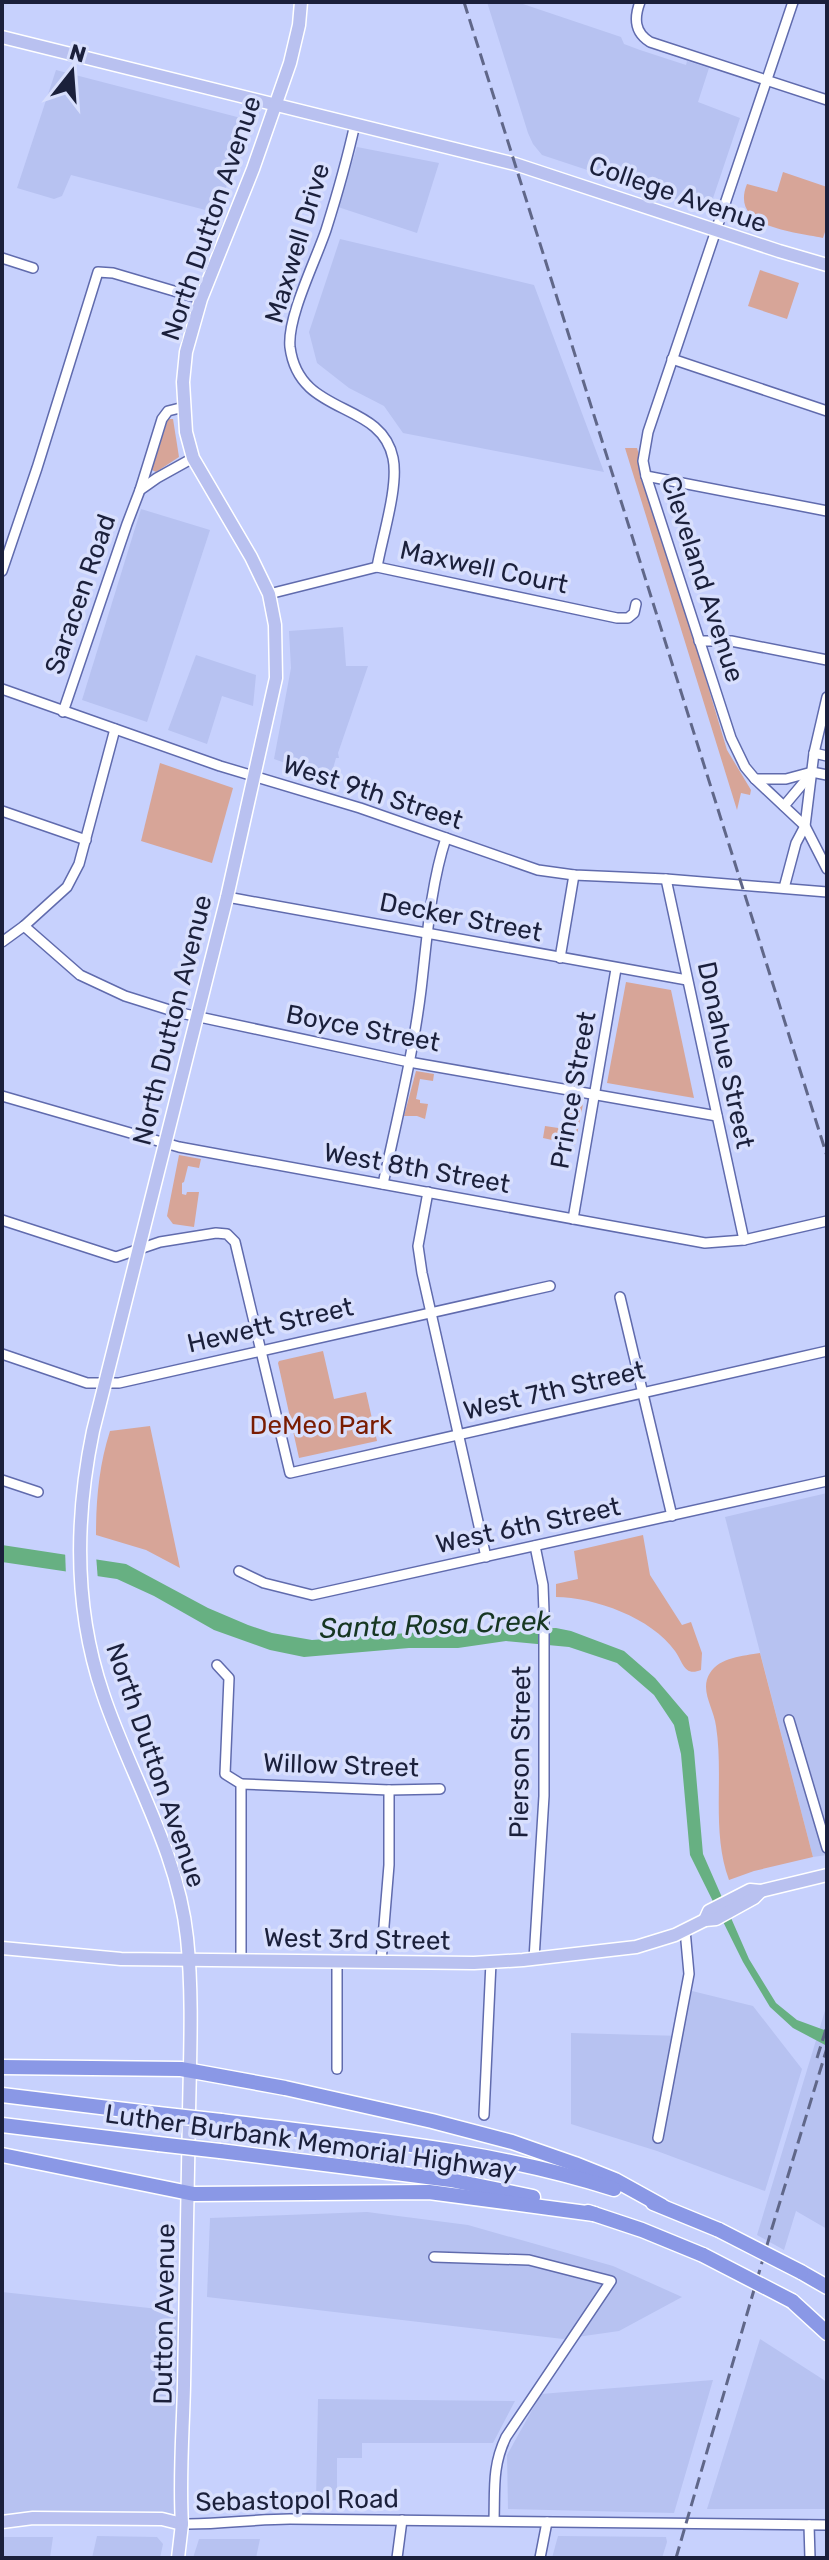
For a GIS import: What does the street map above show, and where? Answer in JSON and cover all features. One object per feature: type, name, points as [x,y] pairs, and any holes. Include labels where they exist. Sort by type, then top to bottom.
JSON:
[{"type":"highway","points":[[2,2067],[190,2070],[432,2121],[512,2142],[615,2180],[662,2206]]},
{"type":"highway","name":"Luther Burbank Memorial Highway","points":[[2,2095],[481,2155],[576,2177],[662,2206],[719,2230],[827,2287]]},
{"type":"highway","name":"Luther Burbank Memorial Highway","points":[[2,2125],[451,2180],[524,2195],[594,2214],[703,2255],[792,2301],[827,2323]]},
{"type":"highway","points":[[2,2155],[189,2193],[429,2192],[594,2214]]},
{"type":"highway","points":[[792,2301],[827,2333]]},
{"type":"main road","name":"North Dutton Avenue","points":[[190,2070],[188,1959],[183,1910],[172,1868],[103,1693],[83,1603],[80,1526],[86,1465],[163,1143],[227,897],[276,678],[275,625],[269,594],[193,458],[184,407],[186,352],[201,299],[253,169],[290,63],[301,2]]},
{"type":"main road","name":"College Avenue","points":[[2,37],[515,164],[827,265]]},
{"type":"main road","name":"West 3rd Street","points":[[2,1948],[121,1959],[381,1962],[534,1959],[629,1949],[705,1920],[716,1919],[761,1891],[827,1875]]},
{"type":"main road","name":"Dutton Avenue","points":[[178,2558],[182,2524],[190,2070]]},
{"type":"main road","name":"Sebastopol Road","points":[[2,2522],[33,2518],[162,2519],[182,2524]]},
{"type":"street","points":[[640,2],[635,17],[638,30],[650,42],[827,100]]},
{"type":"street","name":"Cleveland Avenue","points":[[793,2],[644,446],[646,476],[731,738],[745,767],[755,779],[805,826],[827,869]]},
{"type":"street","name":"Maxwell Drive","points":[[355,124],[326,230],[295,314],[290,345],[300,375],[315,394],[373,424],[393,456],[395,477],[377,567]]},
{"type":"street","points":[[2,258],[33,268]]},
{"type":"street","points":[[2,571],[98,272],[128,277],[201,299]]},
{"type":"street","points":[[672,359],[827,411]]},
{"type":"street","name":"Saracen Road","points":[[63,712],[162,419],[168,411],[184,407]]},
{"type":"street","name":"Saracen Road","points":[[140,490],[193,458]]},
{"type":"street","points":[[646,476],[827,511]]},
{"type":"street","name":"Maxwell Court","points":[[269,594],[377,567],[617,618],[628,618],[634,613],[636,604]]},
{"type":"street","points":[[699,641],[731,641],[827,660]]},
{"type":"street","name":"West 9th Street","points":[[2,689],[254,778],[360,808],[538,870],[827,892]]},
{"type":"street","points":[[784,888],[796,843],[805,826],[814,753],[827,697]]},
{"type":"street","points":[[2,942],[67,887],[79,864],[115,729]]},
{"type":"street","points":[[814,753],[827,756]]},
{"type":"street","points":[[784,806],[812,772]]},
{"type":"street","points":[[755,779],[786,779],[812,772],[827,775]]},
{"type":"street","points":[[2,811],[86,840]]},
{"type":"street","points":[[383,1184],[409,1062],[427,931],[446,838]]},
{"type":"street","points":[[560,958],[574,875]]},
{"type":"street","name":"Donahue Street","points":[[666,879],[744,1240]]},
{"type":"street","name":"Decker Street","points":[[227,897],[687,980]]},
{"type":"street","name":"Boyce Street","points":[[24,926],[80,975],[125,996],[195,1017],[409,1062],[717,1116]]},
{"type":"street","name":"Prince Street","points":[[573,1219],[616,969]]},
{"type":"street","name":"West 8th Street","points":[[2,1096],[163,1143],[705,1243],[744,1240],[827,1221]]},
{"type":"street","points":[[428,1192],[418,1246],[486,1557]]},
{"type":"street","points":[[2,1220],[116,1257],[160,1242],[227,1234],[235,1242],[260,1350]]},
{"type":"street","name":"Hewett Street","points":[[2,1354],[87,1383],[119,1383],[550,1286]]},
{"type":"street","points":[[620,1297],[672,1516]]},
{"type":"street","name":"West 7th Street","points":[[260,1350],[290,1473],[827,1351]]},
{"type":"street","points":[[2,1480],[38,1492]]},
{"type":"street","name":"West 6th Street","points":[[239,1571],[264,1583],[312,1595],[827,1481]]},
{"type":"street","name":"Pierson Street","points":[[534,1959],[544,1796],[544,1612],[543,1585],[535,1546]]},
{"type":"street","points":[[217,1665],[229,1678],[225,1774],[241,1784],[241,1959]]},
{"type":"street","points":[[789,1720],[827,1848]]},
{"type":"street","name":"Willow Street","points":[[241,1784],[440,1789]]},
{"type":"street","points":[[381,1962],[389,1865],[389,1790]]},
{"type":"street","points":[[658,2138],[689,1974],[685,1930]]},
{"type":"street","points":[[337,1961],[337,2069]]},
{"type":"street","points":[[484,2115],[491,1962]]},
{"type":"street","points":[[434,2257],[529,2260],[611,2281],[497,2455],[494,2520]]},
{"type":"street","name":"Sebastopol Road","points":[[182,2524],[232,2524],[266,2519],[827,2525]]},
{"type":"street","points":[[397,2558],[402,2520]]},
{"type":"street","points":[[540,2558],[547,2522]]},
{"type":"street","points":[[809,2525],[810,2558]]},
{"type":"shaded area","points":[[487,2],[517,2],[621,37],[624,44],[640,50],[686,65],[687,61],[709,68],[698,102],[740,118],[710,207],[705,209],[542,155],[528,133]]},
{"type":"shaded area","points":[[56,70],[241,118],[249,123],[217,213],[71,175],[62,196],[54,199],[17,188]]},
{"type":"shaded area","points":[[357,147],[439,163],[417,233],[338,207]]},
{"type":"shaded area","points":[[340,239],[534,285],[604,472],[403,433],[384,406],[349,388],[317,363],[309,332]]},
{"type":"shaded area","points":[[141,509],[210,530],[147,722],[82,700]]},
{"type":"shaded area","points":[[343,627],[346,666],[368,666],[330,779],[274,759],[291,668],[289,631]]},
{"type":"shaded area","points":[[196,655],[256,675],[253,706],[222,696],[207,744],[168,730]]},
{"type":"shaded area","points":[[827,1493],[827,1855],[813,1857],[725,1517]]},
{"type":"shaded area","points":[[2,1545],[126,1564],[208,1608],[248,1625],[312,1640],[449,1630],[556,1628],[624,1651],[655,1678],[688,1717],[703,1854],[749,1959],[776,2003],[797,2020],[827,2031],[827,2046],[793,2028],[770,2007],[743,1962],[690,1855],[681,1754],[674,1725],[654,1695],[617,1663],[569,1647],[506,1641],[458,1648],[409,1648],[304,1657],[270,1650],[214,1630],[117,1579],[2,1562]]},
{"type":"shaded area","points":[[692,1991],[753,2006],[802,2069],[765,2191],[657,2151],[571,2124],[571,2033],[682,2036]]},
{"type":"shaded area","points":[[827,2004],[827,2229],[796,2211],[784,2250],[757,2235]]},
{"type":"shaded area","points":[[367,2212],[468,2225],[613,2266],[682,2297],[619,2331],[563,2339],[207,2297],[210,2218]]},
{"type":"shaded area","points":[[2,2292],[186,2312],[178,2522],[2,2520]]},
{"type":"shaded area","points":[[760,2339],[827,2382],[827,2509],[707,2509]]},
{"type":"shaded area","points":[[713,2380],[674,2513],[508,2509],[507,2455],[541,2394]]},
{"type":"shaded area","points":[[318,2399],[515,2401],[493,2443],[362,2443],[362,2458],[337,2458],[337,2500],[316,2501]]},
{"type":"shaded area","points":[[97,2536],[157,2537],[163,2544],[160,2558],[92,2558]]},
{"type":"shaded area","points":[[558,2536],[666,2537],[667,2542],[662,2558],[552,2558]]},
{"type":"shaded area","points":[[2,2537],[53,2537],[50,2558],[2,2558]]},
{"type":"shaded area","points":[[199,2539],[260,2539],[256,2558],[193,2558]]},
{"type":"green space","points":[[783,172],[827,187],[827,226],[823,238],[768,225],[747,210],[744,199],[747,184],[777,192]]},
{"type":"green space","points":[[760,270],[799,283],[787,319],[748,306]]},
{"type":"green space","points":[[168,419],[173,419],[179,457],[156,472],[152,470]]},
{"type":"green space","points":[[625,448],[637,448],[727,750],[751,790],[750,795],[741,793],[737,810]]},
{"type":"green space","points":[[160,763],[233,788],[212,863],[141,841]]},
{"type":"green space","points":[[626,982],[671,990],[694,1098],[607,1083]]},
{"type":"green space","points":[[416,1071],[434,1074],[433,1081],[420,1079],[416,1099],[428,1104],[425,1119],[404,1116]]},
{"type":"green space","points":[[570,1101],[583,1104],[575,1145],[543,1138],[545,1126],[565,1129]]},
{"type":"green space","points":[[179,1155],[201,1159],[199,1168],[188,1166],[182,1183],[182,1194],[199,1192],[194,1227],[173,1224],[167,1216]]},
{"type":"green space","name":"DeMeo Park","points":[[323,1351],[334,1399],[366,1392],[377,1441],[299,1458],[278,1363]]},
{"type":"green space","points":[[150,1426],[180,1568],[146,1550],[96,1535],[99,1483],[110,1431]]},
{"type":"green space","points":[[643,1535],[650,1575],[682,1625],[691,1622],[702,1653],[701,1670],[687,1670],[665,1639],[637,1619],[604,1605],[556,1597],[556,1584],[578,1579],[574,1551]]},
{"type":"green space","points":[[760,1653],[813,1857],[729,1880],[720,1842],[716,1726],[706,1686],[710,1673],[720,1664],[732,1658]]},
{"type":"pier","points":[[65,1550],[96,1555],[98,1581],[66,1576]]},
{"type":"railway","points":[[464,2],[827,1156]]},
{"type":"railway","points":[[817,2058],[827,2026]]},
{"type":"railway","points":[[676,2558],[827,2048]]},
{"type":"water label","name":"Santa Rosa Creek","points":[[435,1624]]}]
